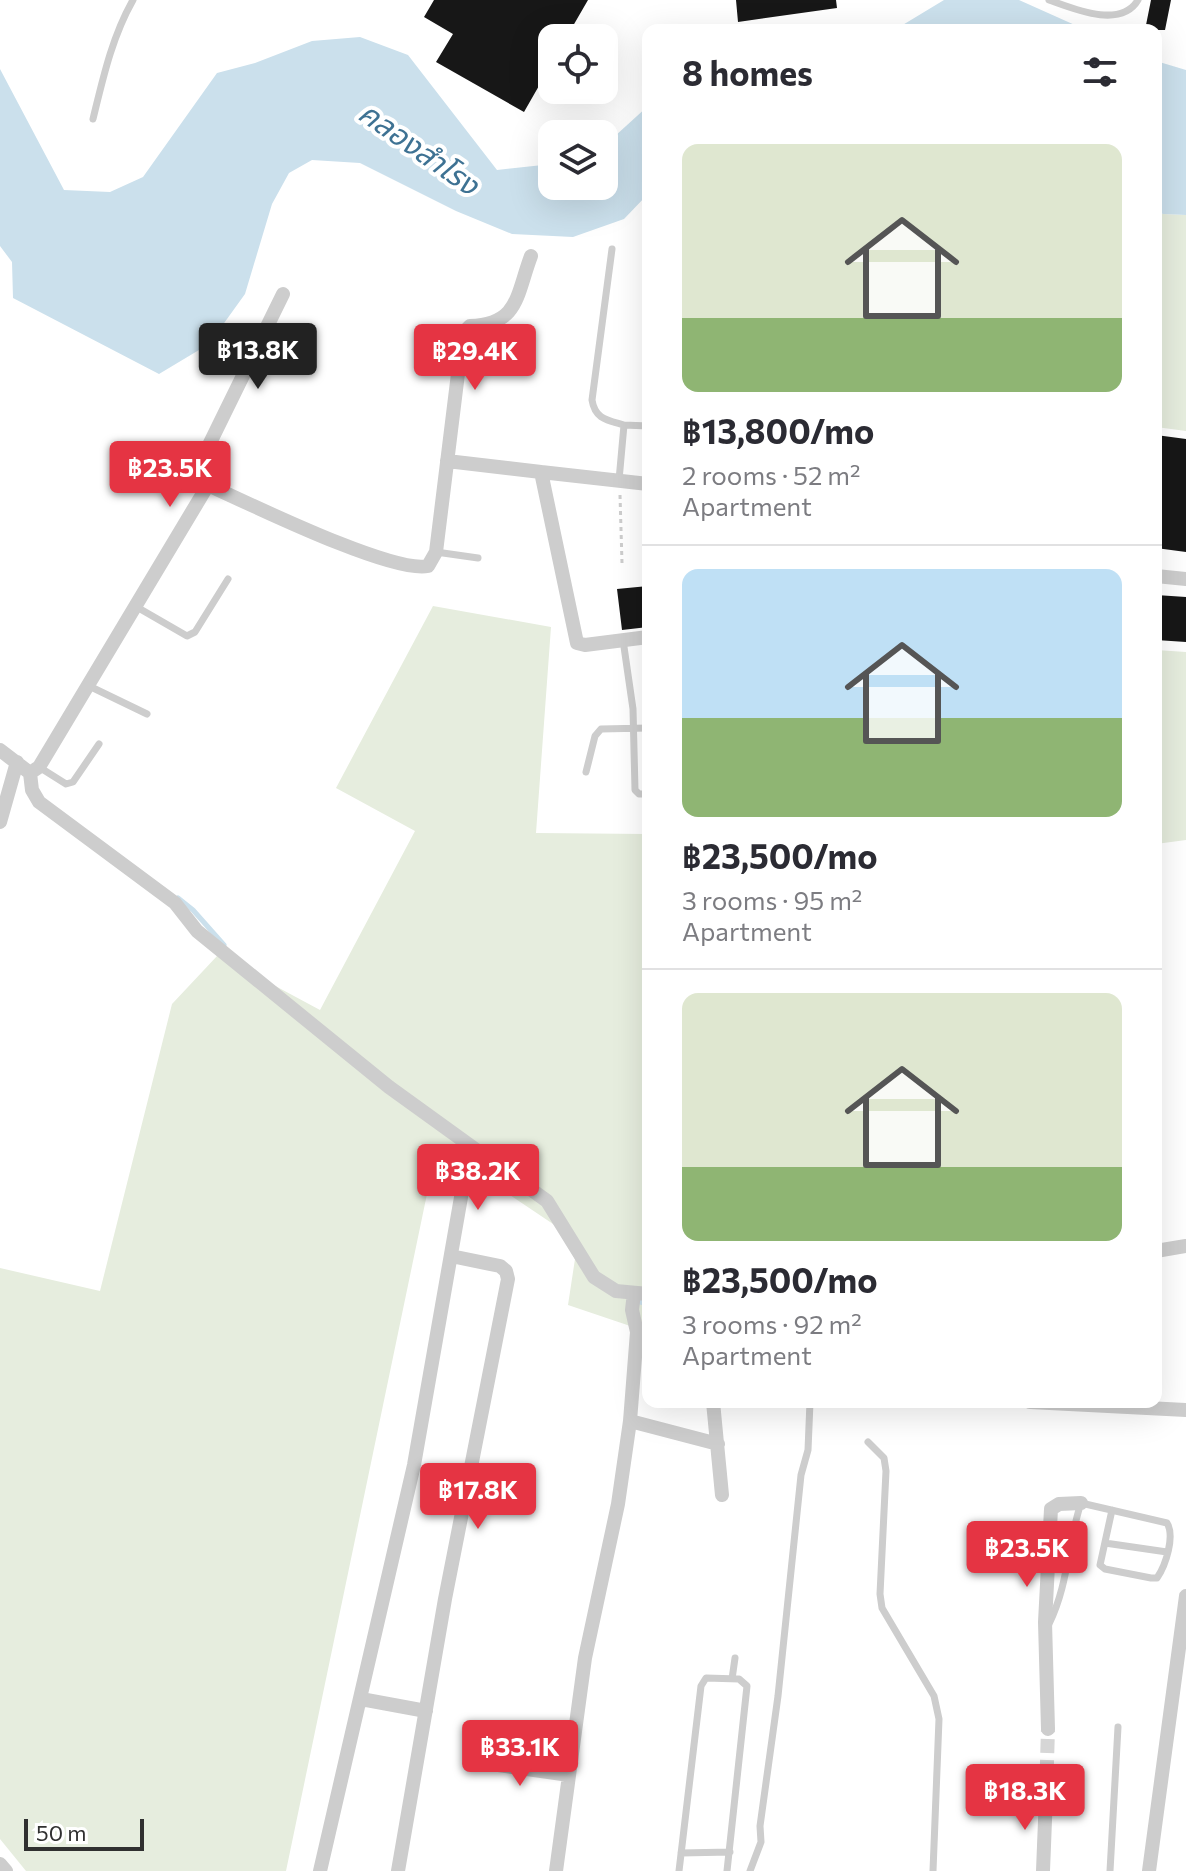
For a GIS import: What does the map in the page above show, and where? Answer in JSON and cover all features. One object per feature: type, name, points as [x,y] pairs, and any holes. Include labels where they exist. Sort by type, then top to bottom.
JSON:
[{"type":"street","points":[[208,485],[386,560],[420,568],[428,566],[436,552],[463,333],[470,326],[490,325],[507,314],[531,256]]},
{"type":"street","points":[[283,294],[208,447],[204,470],[208,485],[89,686],[35,770],[32,790],[39,802],[175,903],[197,931],[468,1154],[547,1201],[594,1277],[616,1291],[637,1298],[630,1421],[615,1516],[585,1658],[556,1871]]},
{"type":"street","points":[[447,461],[642,483]]},
{"type":"street","points":[[541,472],[577,643],[585,645],[642,638]]},
{"type":"street","points":[[1162,577],[1186,579]]},
{"type":"street","points":[[0,750],[35,770]]},
{"type":"street","points":[[0,822],[17,762]]},
{"type":"street","points":[[320,1871],[414,1465],[468,1154]]},
{"type":"street","points":[[1162,1250],[1186,1246]]},
{"type":"street","points":[[398,1871],[508,1279],[506,1271],[500,1266],[451,1256]]},
{"type":"street","points":[[714,1408],[722,1495]]},
{"type":"street","points":[[1147,1408],[1186,1410]]},
{"type":"street","points":[[630,1421],[718,1444]]},
{"type":"street","points":[[1048,1729],[1045,1633],[1051,1509],[1059,1504],[1081,1503]]},
{"type":"street","points":[[1149,1871],[1186,1596]]},
{"type":"street","points":[[361,1699],[426,1711]]},
{"type":"street","points":[[477,1762],[569,1775]]},
{"type":"street","points":[[1043,1871],[1046,1795]]},
{"type":"street","points":[[0,1864],[6,1871]]},
{"type":"lane","points":[[93,119],[116,33],[133,0]]},
{"type":"lane","points":[[1049,0],[1079,11],[1118,15],[1130,11],[1138,0]]},
{"type":"lane","points":[[612,249],[593,411],[599,417],[624,425],[642,426]]},
{"type":"lane","points":[[619,481],[624,425]]},
{"type":"lane","points":[[436,552],[478,558]]},
{"type":"lane","points":[[135,606],[187,636],[195,632],[228,579]]},
{"type":"lane","points":[[623,640],[632,690],[635,790],[642,794]]},
{"type":"lane","points":[[89,686],[147,714]]},
{"type":"lane","points":[[586,772],[595,736],[601,729],[642,728]]},
{"type":"lane","points":[[35,770],[66,784],[73,782],[99,744]]},
{"type":"lane","points":[[750,1871],[761,1842],[760,1826],[778,1696],[802,1465],[808,1450],[810,1408]]},
{"type":"lane","points":[[868,1442],[884,1458],[886,1471],[880,1594],[882,1608],[934,1696],[939,1719],[933,1871]]},
{"type":"lane","points":[[1045,1633],[1060,1602],[1081,1503],[1112,1510],[1167,1523],[1171,1535],[1161,1573],[1157,1578],[1151,1578],[1105,1569],[1100,1561],[1112,1510]]},
{"type":"lane","points":[[1105,1543],[1167,1552]]},
{"type":"lane","points":[[732,1679],[735,1658]]},
{"type":"lane","points":[[679,1871],[701,1686],[706,1678],[739,1679],[747,1686],[727,1871]]},
{"type":"lane","points":[[1110,1871],[1118,1727]]},
{"type":"lane","points":[[681,1853],[730,1852]]},
{"type":"path","points":[[619,481],[622,563]]},
{"type":"green space","points":[[1162,214],[1186,215],[1186,431],[1162,428]]},
{"type":"green space","points":[[433,606],[551,627],[536,833],[642,834],[642,1330],[568,1305],[575,1259],[556,1226],[437,1146],[286,1871],[26,1871],[0,1839],[0,1268],[100,1291],[172,1004],[218,955],[320,1010],[415,831],[336,788]]},
{"type":"green space","points":[[1162,650],[1186,652],[1186,840],[1162,843]]},
{"type":"water","points":[[944,0],[1019,0],[1073,24],[904,24]]},
{"type":"water","name":"คลองสำโรง","points":[[360,37],[408,55],[497,170],[538,166],[538,200],[618,200],[618,133],[642,111],[642,200],[624,219],[573,237],[512,234],[456,211],[360,163],[312,160],[289,173],[272,204],[245,294],[209,344],[159,374],[13,298],[12,262],[0,246],[0,69],[64,190],[110,192],[143,177],[217,73],[255,63],[312,41]]},
{"type":"water","points":[[1162,63],[1186,70],[1186,215],[1163,214]]},
{"type":"building","points":[[434,0],[588,0],[574,24],[538,24],[538,88],[524,112],[436,62],[453,34],[424,17]]},
{"type":"building","points":[[736,0],[836,0],[837,8],[738,22]]},
{"type":"building","points":[[1151,0],[1171,0],[1165,30],[1162,30],[1162,24],[1146,24]]},
{"type":"building","points":[[1162,436],[1186,439],[1186,552],[1162,549]]},
{"type":"building","points":[[642,587],[642,628],[622,630],[617,589]]},
{"type":"building","points":[[1162,595],[1186,597],[1186,642],[1162,640]]},
{"type":"waterway","points":[[178,898],[224,945]]},
{"type":"waterway","points":[[633,1300],[642,1302]]},
{"type":"tunnel","points":[[1046,1795],[1048,1729]]}]
